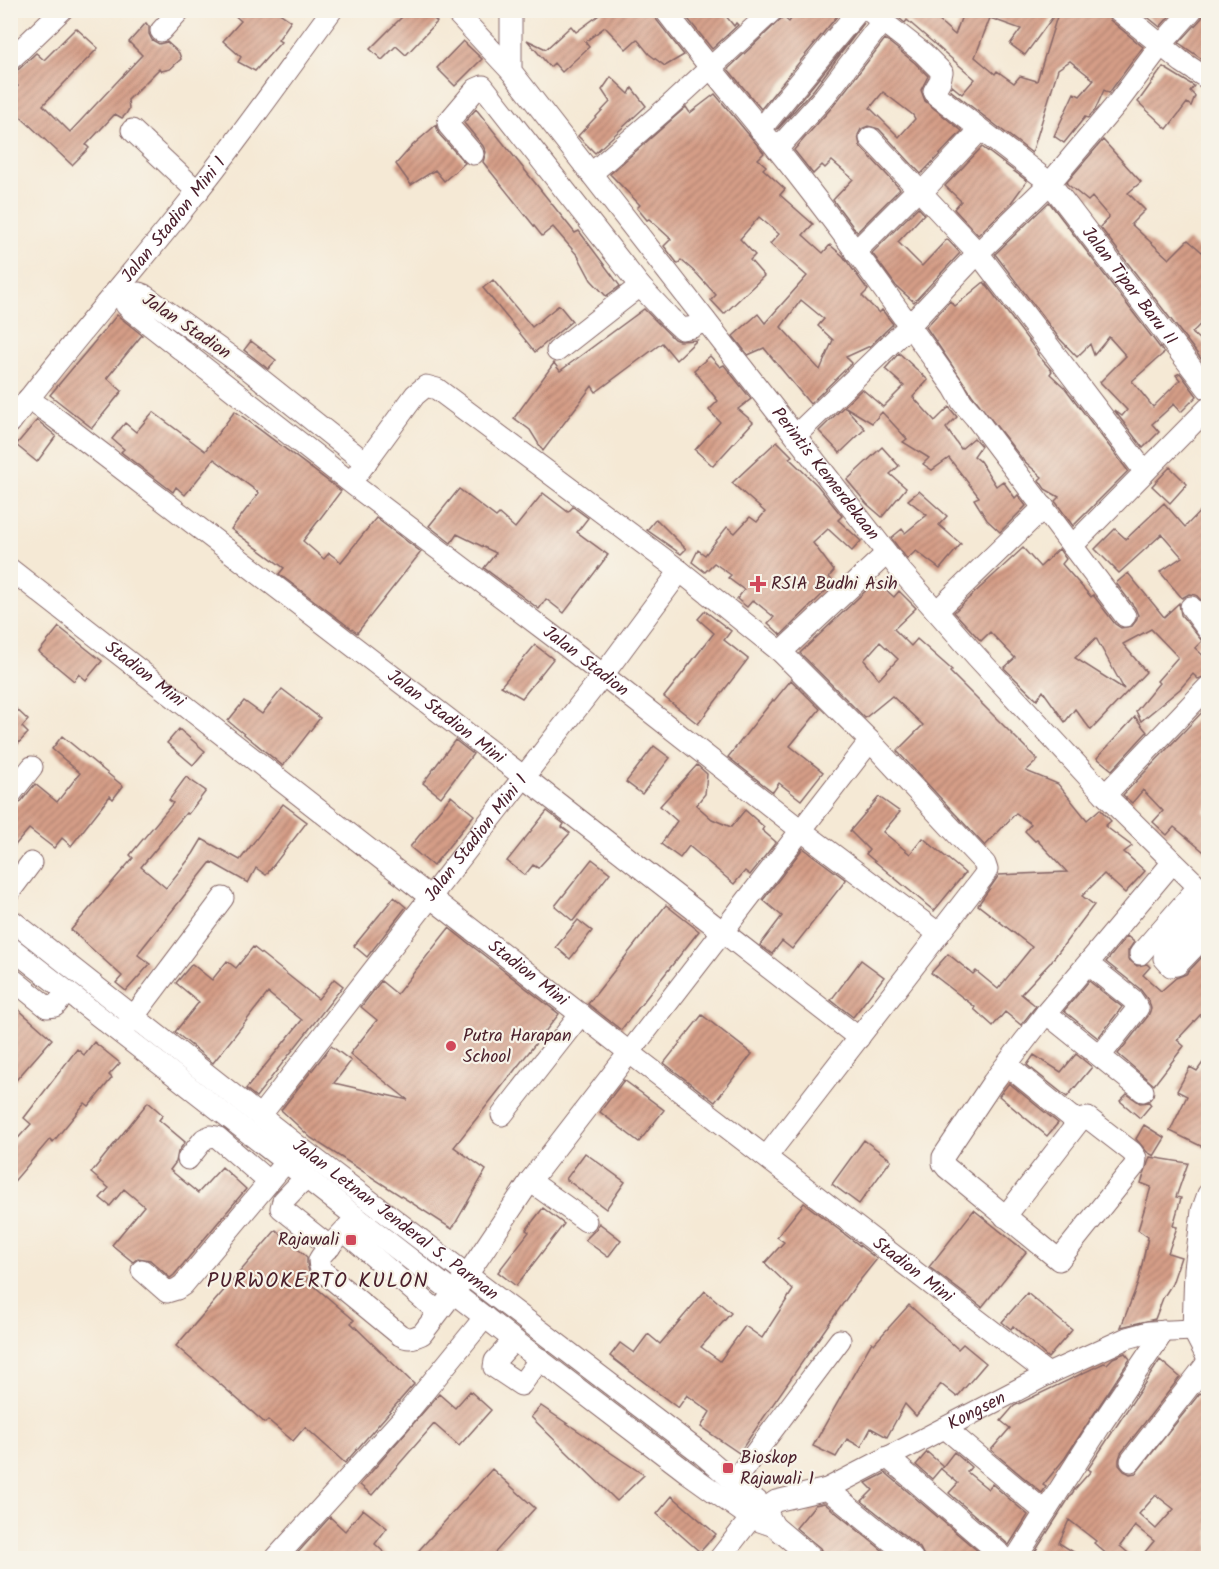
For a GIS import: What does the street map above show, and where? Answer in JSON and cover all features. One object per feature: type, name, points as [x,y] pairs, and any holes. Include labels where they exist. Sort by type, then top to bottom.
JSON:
[{"type":"street","points":[[10,60],[62,10]]},
{"type":"street","points":[[161,31],[180,10]]},
{"type":"street","name":"Jalan Stadion Mini 1","points":[[10,423],[70,346],[105,307],[198,192],[332,10]]},
{"type":"street","name":"Perintis Kemerdekaan","points":[[454,10],[511,71],[796,435],[886,554],[975,656],[1105,795],[1204,891]]},
{"type":"street","points":[[511,10],[511,71]]},
{"type":"street","points":[[665,10],[709,68],[777,149],[855,252],[962,402],[1125,616]]},
{"type":"street","points":[[592,173],[773,10]]},
{"type":"street","points":[[760,130],[859,10]]},
{"type":"street","points":[[1118,10],[1161,45],[1209,79]]},
{"type":"street","points":[[796,435],[909,326],[978,253],[1050,183],[1192,10]]},
{"type":"street","points":[[777,149],[824,97],[875,16]]},
{"type":"street","name":"Jalan Tipar Baru II","points":[[875,16],[939,69],[942,76],[934,92],[1050,183],[1209,389]]},
{"type":"street","points":[[473,154],[448,122],[476,89],[483,86],[640,286],[670,318],[682,328],[693,327],[705,320]]},
{"type":"street","points":[[132,130],[198,192]]},
{"type":"street","points":[[855,252],[980,130]]},
{"type":"street","points":[[870,138],[978,253],[1145,472]]},
{"type":"street","points":[[586,218],[613,201]]},
{"type":"street","points":[[557,351],[640,286]]},
{"type":"street","name":"Jalan Stadion","points":[[126,305],[134,295],[139,293],[144,296],[248,369],[366,463]]},
{"type":"street","name":"Jalan Stadion","points":[[105,307],[126,305],[351,483],[939,934]]},
{"type":"street","name":"Jalan Stadion","points":[[231,389],[248,369]]},
{"type":"street","points":[[351,483],[415,395],[431,386],[680,571],[782,651],[985,864],[987,870],[983,877],[767,1156]]},
{"type":"street","name":"Jalan Stadion Mini","points":[[28,399],[524,777],[859,1038]]},
{"type":"street","points":[[1072,546],[1209,408]]},
{"type":"street","points":[[937,611],[1044,507]]},
{"type":"street","points":[[782,651],[886,554]]},
{"type":"street","name":"Stadion Mini","points":[[10,569],[432,896],[630,1053],[1048,1374]]},
{"type":"street","name":"Jalan Stadion Mini 1","points":[[266,1110],[603,675],[680,571]]},
{"type":"street","points":[[1191,607],[1209,630]]},
{"type":"street","points":[[1105,795],[1209,687]]},
{"type":"street","points":[[305,1178],[283,1201],[281,1208],[344,1232],[320,1259],[321,1270],[407,1339],[422,1334],[467,1275],[530,1181],[870,741]]},
{"type":"street","points":[[10,795],[32,767]]},
{"type":"street","points":[[1007,1065],[1071,1117],[1080,1120],[1088,1118],[1134,1155],[1135,1165],[1059,1260],[943,1163],[943,1157],[993,1082],[1046,1013],[1173,862]]},
{"type":"street","points":[[10,891],[31,863]]},
{"type":"street","points":[[1140,954],[1204,891]]},
{"type":"street","points":[[127,1025],[223,898]]},
{"type":"street","points":[[1209,906],[1166,952],[1164,958],[1172,966],[1177,965],[1209,933]]},
{"type":"street","name":"Jalan Letnan Jenderal S. Parman","points":[[10,919],[252,1137],[292,1155],[419,1238],[735,1480],[758,1513]]},
{"type":"street","points":[[18,953],[10,976],[47,1006],[55,1006],[67,992]]},
{"type":"street","name":"Jalan Letnan Jenderal S. Parman","points":[[18,953],[67,992],[127,1025],[266,1110],[305,1178],[344,1232],[453,1293],[613,1416],[758,1513],[812,1558]]},
{"type":"street","points":[[1088,964],[1132,999],[1138,1008],[1100,1056]]},
{"type":"street","points":[[1046,1013],[1143,1091]]},
{"type":"street","points":[[502,1115],[581,1014]]},
{"type":"street","points":[[1005,1217],[1080,1120]]},
{"type":"street","points":[[188,1159],[204,1139],[217,1137],[269,1182]]},
{"type":"street","points":[[236,1154],[252,1137]]},
{"type":"street","points":[[142,1270],[167,1292],[183,1285],[292,1155]]},
{"type":"street","points":[[530,1181],[585,1221]]},
{"type":"street","points":[[1131,1461],[1209,1361],[1193,1330],[1195,1269],[1202,1211],[1209,1194]]},
{"type":"street","points":[[419,1238],[398,1263],[438,1312]]},
{"type":"street","points":[[276,1558],[402,1419],[485,1317]]},
{"type":"street","name":"Kongsen","points":[[758,1513],[776,1501],[827,1488],[1048,1374],[1127,1338],[1164,1331],[1193,1330]]},
{"type":"street","points":[[1016,1558],[1164,1331]]},
{"type":"street","points":[[514,1340],[495,1361],[494,1367],[521,1385],[524,1384],[540,1359]]},
{"type":"street","points":[[735,1480],[840,1340]]},
{"type":"street","points":[[613,1416],[628,1398]]},
{"type":"street","points":[[945,1428],[1045,1512]]},
{"type":"street","points":[[887,1457],[1005,1558]]},
{"type":"street","points":[[827,1488],[912,1558]]},
{"type":"street","points":[[720,1558],[758,1513]]},
{"type":"building","points":[[229,10],[275,10],[291,21],[278,40],[281,42],[255,71],[238,62],[241,57],[223,41],[241,21]]},
{"type":"building","points":[[409,10],[425,10],[437,22],[406,55],[396,46],[382,60],[370,49]]},
{"type":"building","points":[[606,10],[652,10],[655,18],[684,55],[665,66],[649,54],[637,39],[626,49],[605,27],[585,42],[589,47],[562,72],[554,63],[550,67],[527,40],[546,49],[571,26],[576,32]]},
{"type":"building","points":[[681,10],[721,10],[734,26],[736,23],[738,25],[712,49]]},
{"type":"building","points":[[797,10],[842,10],[761,109],[728,69],[783,17],[789,22]]},
{"type":"building","points":[[889,10],[927,10],[955,35],[964,10],[1058,10],[1025,55],[1010,44],[1021,29],[990,18],[975,57],[995,74],[997,71],[1014,83],[1020,76],[1037,81],[1059,10],[1106,10],[1110,20],[1143,47],[1109,93],[1104,90],[1095,110],[1088,118],[1085,117],[1064,143],[1054,136],[1074,93],[1080,96],[1094,80],[1070,61],[1058,69],[1032,153],[950,90],[952,86],[962,94],[975,79],[907,20],[905,23]]},
{"type":"building","points":[[1139,10],[1175,10],[1160,27]]},
{"type":"building","points":[[1204,10],[1209,10],[1209,64],[1179,43],[1202,18]]},
{"type":"building","points":[[146,23],[152,40],[159,44],[167,42],[179,53],[181,59],[170,69],[162,71],[159,69],[128,100],[129,109],[126,114],[122,118],[115,114],[86,145],[89,148],[72,165],[10,107],[10,94],[18,86],[10,80],[10,72],[19,69],[36,53],[44,60],[76,28],[98,48],[43,105],[70,132],[142,55],[129,42]]},
{"type":"building","points":[[864,23],[814,89],[777,129]]},
{"type":"building","points":[[885,39],[928,76],[921,90],[925,101],[962,131],[921,174],[879,129],[868,126],[861,129],[858,135],[860,146],[900,189],[857,232],[833,200],[853,179],[832,161],[825,168],[822,165],[813,174],[794,150],[834,105]],"holes":[[[883,92],[915,119],[899,137],[870,108]]]},
{"type":"building","points":[[463,41],[482,59],[455,86],[437,68]]},
{"type":"building","points":[[1163,67],[1194,86],[1190,91],[1195,96],[1191,106],[1187,103],[1167,129],[1138,102]]},
{"type":"building","points":[[611,77],[629,94],[632,88],[646,106],[595,153],[578,136],[610,102],[602,90]]},
{"type":"building","points":[[715,94],[764,153],[758,159],[766,166],[763,169],[785,189],[780,195],[813,224],[803,235],[823,253],[830,245],[843,256],[868,290],[862,296],[879,313],[882,310],[893,324],[870,346],[846,357],[852,363],[810,404],[764,348],[748,355],[733,336],[758,314],[765,323],[807,276],[770,244],[779,234],[759,217],[740,239],[755,255],[750,260],[764,276],[724,314],[711,300],[716,295],[681,260],[678,264],[664,246],[671,239],[649,219],[647,220],[637,208],[640,205],[610,174],[686,107],[690,113]],"holes":[[[801,300],[824,319],[818,326],[833,340],[820,370],[781,327]]]},
{"type":"building","points":[[476,109],[575,233],[579,231],[620,286],[606,296],[591,280],[578,256],[553,227],[542,236],[483,162],[486,152],[464,123]]},
{"type":"building","points":[[436,125],[439,134],[465,163],[444,181],[435,170],[411,185],[396,164]]},
{"type":"building","points":[[1103,140],[1141,182],[1128,193],[1145,210],[1131,224],[1169,259],[1188,240],[1209,258],[1209,315],[1192,333],[1209,348],[1209,369],[1100,227],[1109,217],[1092,197],[1088,201],[1066,183]]},
{"type":"building","points":[[982,147],[1027,181],[1010,204],[978,235],[954,209],[961,201],[945,186]]},
{"type":"building","points":[[1049,202],[1164,353],[1132,381],[1153,407],[1180,380],[1176,375],[1180,373],[1197,396],[1181,412],[1174,404],[1152,424],[1159,432],[1143,448],[1114,410],[1122,416],[1127,410],[1100,382],[1126,356],[1109,337],[1094,355],[1090,344],[1077,357],[1059,338],[995,254]]},
{"type":"building","points":[[918,207],[924,214],[898,242],[922,266],[947,239],[960,253],[914,302],[896,286],[872,253]]},
{"type":"building","points":[[493,280],[532,327],[559,305],[572,321],[535,352],[483,288]]},
{"type":"building","points":[[984,282],[1052,371],[1050,374],[1065,388],[1128,471],[1073,526],[1055,501],[1059,497],[1045,489],[1039,480],[1042,477],[1023,460],[972,395],[926,327],[950,301],[955,306]]},
{"type":"building","points":[[644,309],[674,339],[697,340],[676,360],[662,343],[596,392],[592,386],[543,451],[530,430],[514,418],[554,363],[560,371]]},
{"type":"building","points":[[117,315],[142,335],[107,378],[122,391],[92,428],[50,395]]},
{"type":"building","points":[[251,341],[276,360],[268,369],[244,350]]},
{"type":"building","points":[[899,353],[928,380],[913,397],[935,421],[949,407],[957,417],[946,428],[961,449],[974,438],[981,446],[974,456],[980,461],[996,486],[1003,481],[1015,498],[1018,495],[1026,506],[1000,532],[987,520],[974,499],[979,497],[949,458],[932,470],[923,464],[929,458],[903,442],[907,439],[882,412],[872,423],[844,406],[862,389],[883,407],[904,386],[885,369]]},
{"type":"building","points":[[710,356],[720,367],[724,365],[751,399],[738,409],[753,422],[713,466],[695,450],[720,422],[709,410],[718,401],[694,370]]},
{"type":"building","points":[[844,406],[865,429],[840,453],[819,431]]},
{"type":"building","points":[[235,411],[341,491],[303,541],[324,559],[329,553],[341,562],[376,518],[421,552],[357,633],[279,574],[284,568],[231,529],[259,493],[214,459],[185,495],[176,487],[173,492],[121,452],[124,449],[112,439],[125,423],[136,432],[153,412],[205,451]]},
{"type":"building","points":[[37,420],[56,436],[37,462],[16,445]]},
{"type":"building","points":[[777,441],[792,456],[789,458],[817,485],[842,516],[838,520],[861,541],[852,551],[828,529],[813,543],[834,571],[829,577],[834,583],[781,635],[768,623],[774,617],[753,600],[747,607],[737,599],[744,590],[728,578],[731,575],[714,563],[705,572],[692,562],[698,550],[705,555],[727,527],[735,533],[750,517],[757,522],[765,512],[732,483]]},
{"type":"building","points":[[882,447],[899,466],[890,474],[906,488],[882,517],[867,504],[847,480]]},
{"type":"building","points":[[1170,467],[1187,484],[1170,503],[1152,486]]},
{"type":"building","points":[[459,489],[496,517],[499,514],[515,528],[543,493],[568,512],[573,507],[588,518],[577,532],[608,555],[564,613],[546,599],[539,609],[484,568],[496,553],[457,534],[451,543],[429,526]]},
{"type":"building","points":[[919,491],[947,516],[939,525],[961,544],[940,569],[916,551],[907,559],[891,538],[902,529],[905,533],[927,515],[908,500]]},
{"type":"building","points":[[1209,502],[1209,609],[1196,595],[1189,594],[1182,598],[1160,572],[1182,557],[1162,534],[1119,573],[1095,549],[1115,529],[1126,539],[1164,503],[1185,527]]},
{"type":"building","points":[[656,519],[686,549],[681,554],[647,530]]},
{"type":"building","points":[[1023,548],[1040,567],[1059,549],[1066,559],[1062,564],[1121,628],[1132,626],[1138,615],[1116,583],[1128,573],[1164,617],[1179,603],[1181,615],[1202,641],[1195,648],[1209,661],[1209,675],[1198,679],[1193,674],[1180,689],[1141,721],[1136,711],[1159,683],[1157,681],[1178,657],[1151,629],[1123,644],[1146,672],[1091,730],[1075,709],[1065,722],[1043,691],[1037,700],[1004,668],[1015,658],[990,632],[981,641],[954,612]],"holes":[[[1096,638],[1124,689],[1075,658]]]},
{"type":"building","points":[[876,581],[894,597],[899,591],[916,608],[894,629],[911,646],[917,639],[952,670],[950,672],[1038,760],[1026,771],[1058,784],[1087,820],[1100,809],[1111,821],[1105,826],[1132,846],[1124,852],[1145,871],[1125,893],[1104,874],[1082,896],[1094,905],[1050,963],[1021,994],[1036,1006],[1021,1025],[1005,1012],[993,1026],[974,1009],[975,1007],[931,973],[948,954],[973,974],[976,971],[998,989],[1032,947],[978,905],[999,875],[1067,872],[1037,840],[1035,841],[1025,831],[1031,824],[1016,813],[985,846],[897,751],[923,725],[892,696],[865,718],[800,653]],"holes":[[[880,642],[898,659],[879,679],[864,660]]]},
{"type":"building","points":[[705,611],[731,631],[724,640],[748,659],[698,724],[664,697],[714,633],[698,619]]},
{"type":"building","points":[[59,627],[102,661],[86,680],[79,674],[74,681],[39,652]]},
{"type":"building","points":[[535,645],[553,659],[522,698],[501,686]]},
{"type":"building","points":[[791,680],[820,709],[790,746],[823,772],[801,800],[779,783],[773,792],[728,757]]},
{"type":"building","points":[[282,689],[320,718],[283,766],[228,721],[244,701],[262,714]]},
{"type":"building","points":[[10,703],[28,720],[22,727],[28,733],[10,752]]},
{"type":"building","points":[[1209,705],[1209,805],[1203,811],[1209,816],[1209,856],[1174,827],[1167,835],[1153,822],[1163,811],[1143,790],[1132,803],[1123,795]]},
{"type":"building","points":[[1135,717],[1147,732],[1112,770],[1097,758]]},
{"type":"building","points":[[179,729],[205,751],[193,765],[167,743]]},
{"type":"building","points":[[62,736],[123,786],[113,799],[110,796],[71,846],[62,838],[54,848],[29,829],[10,851],[10,807],[20,803],[35,784],[57,802],[80,773],[52,749]]},
{"type":"building","points":[[455,740],[473,754],[441,797],[423,783]]},
{"type":"building","points":[[654,746],[670,758],[642,794],[626,782]]},
{"type":"building","points":[[697,765],[707,774],[705,794],[696,805],[712,819],[731,827],[745,810],[764,827],[762,830],[776,842],[750,875],[745,871],[734,884],[689,846],[680,858],[661,844],[677,821],[660,806]]},
{"type":"building","points":[[186,777],[206,791],[141,867],[166,888],[202,839],[240,860],[283,804],[307,822],[266,875],[256,868],[248,883],[211,862],[140,951],[138,955],[150,964],[126,991],[116,983],[122,976],[71,930],[133,858],[130,855],[173,803],[169,800]]},
{"type":"building","points":[[451,796],[474,815],[433,866],[410,847]]},
{"type":"building","points":[[879,797],[900,812],[883,832],[910,854],[923,838],[965,873],[934,911],[866,854],[869,850],[850,831]]},
{"type":"building","points":[[547,811],[564,824],[562,827],[570,833],[538,868],[533,865],[525,875],[507,861]]},
{"type":"building","points":[[803,848],[846,880],[792,949],[782,941],[772,954],[760,945],[782,916],[763,900]]},
{"type":"building","points":[[592,859],[610,873],[573,921],[555,906]]},
{"type":"building","points":[[394,897],[406,907],[367,957],[354,946]]},
{"type":"building","points":[[666,905],[699,931],[621,1030],[588,1004]]},
{"type":"building","points":[[578,920],[592,931],[570,959],[556,947]]},
{"type":"building","points":[[449,928],[559,1014],[454,1147],[486,1170],[452,1229],[311,1138],[281,1110],[331,1046],[351,1061],[334,1083],[408,1100],[350,1054],[377,1020],[361,1007],[381,981],[397,994]]},
{"type":"building","points":[[1127,936],[1134,942],[1128,951],[1128,959],[1137,966],[1147,964],[1150,967],[1143,975],[1161,991],[1176,978],[1186,974],[1201,958],[1209,955],[1209,1010],[1201,1014],[1177,1040],[1184,1046],[1154,1085],[1118,1054],[1151,1009],[1149,1001],[1140,989],[1106,962]]},
{"type":"building","points":[[253,947],[318,999],[334,979],[343,986],[256,1097],[246,1089],[302,1020],[268,993],[213,1063],[175,1032],[199,1002],[176,983],[192,964],[212,980],[227,961],[236,968]]},
{"type":"building","points":[[861,960],[884,977],[853,1017],[831,1000]]},
{"type":"building","points":[[1089,981],[1122,1007],[1098,1038],[1064,1011]]},
{"type":"building","points":[[10,1002],[52,1039],[10,1087]]},
{"type":"building","points":[[702,1015],[752,1054],[715,1102],[664,1063]]},
{"type":"building","points":[[94,1042],[120,1063],[109,1075],[112,1078],[89,1106],[85,1103],[53,1142],[50,1139],[10,1186],[10,1147],[31,1124],[24,1118],[77,1049],[84,1055]]},
{"type":"building","points":[[1076,1054],[1092,1067],[1067,1097],[1027,1065],[1034,1055],[1061,1072]]},
{"type":"building","points":[[1209,1054],[1209,1150],[1170,1131],[1187,1096],[1177,1091],[1190,1067],[1197,1071]]},
{"type":"building","points":[[624,1080],[664,1110],[639,1142],[600,1112]]},
{"type":"building","points":[[1009,1083],[1058,1123],[1047,1136],[999,1096]]},
{"type":"building","points":[[1127,1094],[1140,1103],[1149,1102],[1151,1105],[1140,1118],[1120,1101]]},
{"type":"building","points":[[148,1102],[163,1115],[159,1120],[185,1142],[170,1170],[198,1193],[222,1167],[246,1189],[170,1278],[150,1260],[138,1258],[133,1262],[112,1245],[144,1206],[124,1189],[110,1206],[100,1198],[109,1188],[91,1173]]},
{"type":"building","points":[[1144,1125],[1165,1138],[1154,1156],[1147,1152],[1136,1139]]},
{"type":"building","points":[[864,1140],[891,1160],[859,1204],[832,1184]]},
{"type":"building","points":[[585,1153],[625,1182],[606,1209],[566,1179]]},
{"type":"building","points":[[1150,1157],[1188,1163],[1176,1197],[1181,1198],[1173,1226],[1177,1227],[1168,1253],[1181,1257],[1172,1284],[1163,1298],[1155,1319],[1121,1327],[1138,1283],[1148,1237],[1138,1230],[1151,1187],[1141,1183]]},
{"type":"building","points":[[804,1203],[877,1259],[853,1289],[739,1453],[701,1427],[710,1412],[687,1395],[678,1408],[610,1356],[620,1343],[634,1353],[648,1334],[660,1344],[705,1291],[731,1313],[701,1347],[720,1361],[745,1326],[762,1338],[793,1290],[765,1263],[784,1242],[777,1237]]},
{"type":"building","points":[[543,1208],[564,1224],[516,1286],[498,1272],[529,1232],[526,1230]]},
{"type":"building","points":[[974,1210],[1026,1252],[982,1307],[929,1267]]},
{"type":"building","points":[[599,1223],[621,1240],[608,1257],[585,1240]]},
{"type":"building","points":[[276,1230],[307,1257],[310,1276],[307,1280],[354,1320],[351,1323],[414,1384],[345,1463],[305,1427],[293,1441],[268,1420],[265,1423],[176,1346]]},
{"type":"building","points":[[1027,1293],[1072,1330],[1048,1358],[1013,1326],[1011,1329],[1002,1322]]},
{"type":"building","points":[[909,1305],[958,1349],[963,1344],[986,1363],[957,1397],[941,1384],[916,1416],[905,1404],[887,1437],[871,1428],[861,1447],[847,1439],[836,1457],[813,1446],[872,1342],[874,1344]]},
{"type":"building","points":[[1125,1353],[1130,1359],[1065,1458],[1043,1485],[1046,1487],[1042,1493],[991,1450],[1010,1428],[1001,1421],[1014,1406],[1104,1363],[1107,1364],[1113,1358]]},
{"type":"building","points":[[1160,1360],[1180,1377],[1121,1453],[1119,1465],[1130,1474],[1136,1473],[1200,1393],[1209,1399],[1209,1558],[1140,1558],[1154,1541],[1135,1526],[1120,1546],[1134,1558],[1111,1558],[1094,1543],[1096,1541],[1069,1520],[1059,1543],[1083,1558],[1031,1558],[1075,1489],[1091,1471],[1088,1469]],"holes":[[[1156,1495],[1174,1509],[1156,1529],[1139,1514]]]},
{"type":"building","points":[[470,1391],[491,1410],[459,1446],[434,1424],[372,1495],[360,1485],[439,1394],[455,1408]]},
{"type":"building","points":[[541,1406],[644,1475],[617,1501],[531,1417]]},
{"type":"building","points":[[927,1452],[943,1466],[932,1479],[916,1465]]},
{"type":"building","points":[[954,1452],[971,1467],[967,1472],[988,1489],[992,1484],[1028,1515],[1009,1545],[949,1493],[958,1483],[941,1469]]},
{"type":"building","points":[[492,1469],[535,1508],[490,1558],[412,1558]]},
{"type":"building","points":[[886,1473],[986,1558],[925,1558],[920,1548],[862,1501],[873,1490],[866,1483]]},
{"type":"building","points":[[672,1496],[716,1534],[700,1552],[657,1514]]},
{"type":"building","points":[[824,1503],[892,1558],[825,1558],[820,1548],[796,1528],[815,1505]]},
{"type":"building","points":[[363,1509],[387,1528],[375,1544],[390,1558],[293,1558],[330,1517],[345,1531]]},
{"type":"place","name":"RSIA Budhi Asih","points":[[758,584]]},
{"type":"place","name":"Putra Harapan School","points":[[451,1046]]},
{"type":"place","name":"Rajawali","points":[[351,1240]]},
{"type":"place","name":"Bioskop Rajawali 1","points":[[728,1468]]},
{"type":"district","name":"PURWOKERTO KULON","points":[[318,1281]]}]
